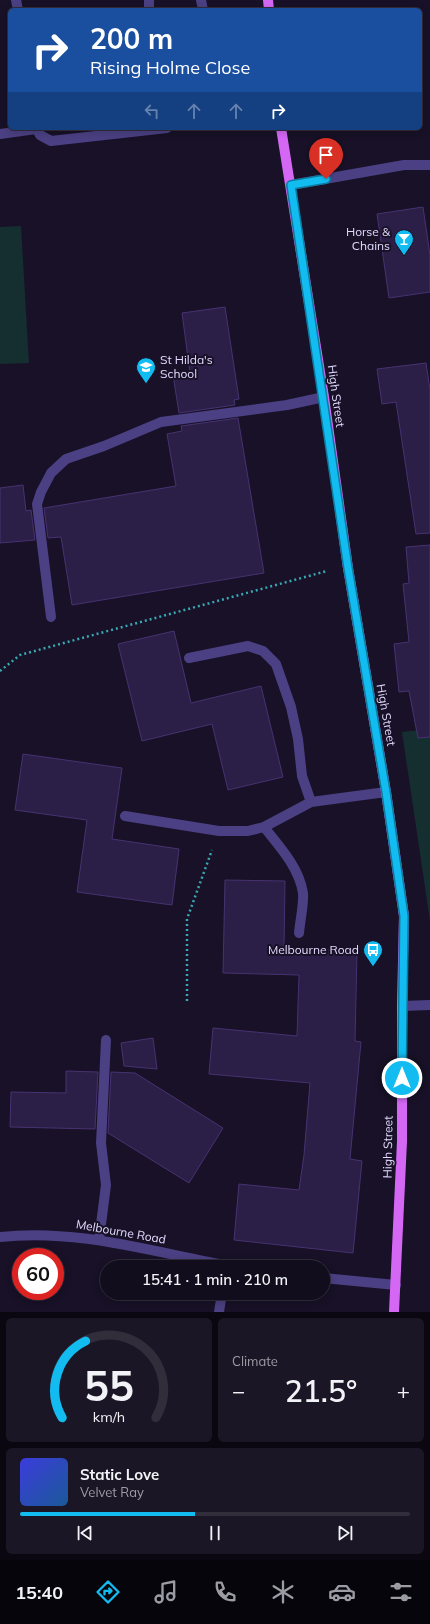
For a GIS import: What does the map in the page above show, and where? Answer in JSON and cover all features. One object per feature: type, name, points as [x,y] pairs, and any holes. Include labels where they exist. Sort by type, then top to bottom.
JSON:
[{"type":"main road","name":"High Street","points":[[282,130],[324,397],[348,568],[386,792],[404,916],[402,1141],[394,1312]]},
{"type":"street","points":[[0,134],[24,130]]},
{"type":"street","points":[[37,130],[40,135],[51,141],[147,130]]},
{"type":"street","points":[[291,185],[404,165],[430,165]]},
{"type":"street","points":[[51,617],[37,504],[41,492],[51,473],[66,459],[104,446],[161,422],[287,405],[324,397]]},
{"type":"street","points":[[189,658],[248,646],[263,651],[276,664],[291,707],[298,739],[302,776],[311,802]]},
{"type":"street","points":[[125,816],[218,830],[248,831],[264,827],[311,802],[386,792]]},
{"type":"street","points":[[264,827],[286,855],[296,873],[303,893],[299,933]]},
{"type":"street","points":[[402,1006],[430,1005]]},
{"type":"street","points":[[99,1240],[106,1185],[102,1143],[106,1040]]},
{"type":"street","name":"Melbourne Road","points":[[0,1237],[71,1236],[99,1240],[196,1260]]},
{"type":"street","points":[[330,1279],[396,1285]]},
{"type":"street","points":[[219,1312],[221,1300]]},
{"type":"path","points":[[0,671],[20,655],[322,572],[348,568]]},
{"type":"path","points":[[187,1001],[187,919],[218,830]]},
{"type":"green space","points":[[21,226],[29,363],[0,364],[0,227]]},
{"type":"green space","points":[[430,729],[430,921],[402,732]]},
{"type":"building","points":[[423,207],[430,255],[430,292],[389,298],[377,214]]},
{"type":"building","points":[[225,307],[239,399],[234,400],[235,405],[179,413],[173,375],[190,373],[182,313]]},
{"type":"building","points":[[426,363],[430,390],[430,533],[416,534],[396,402],[382,404],[377,369]]},
{"type":"building","points":[[238,418],[264,573],[72,605],[61,537],[48,538],[44,508],[176,486],[167,434],[182,431],[181,426]]},
{"type":"building","points":[[23,485],[26,511],[31,510],[35,540],[0,543],[0,488]]},
{"type":"building","points":[[430,545],[430,737],[418,738],[409,691],[399,692],[394,644],[409,642],[403,584],[409,583],[406,547]]},
{"type":"building","points":[[174,631],[191,703],[261,686],[283,777],[228,790],[212,724],[142,741],[118,644]]},
{"type":"building","points":[[23,754],[122,768],[112,839],[179,849],[172,905],[77,892],[87,820],[15,810]]},
{"type":"building","points":[[225,880],[285,881],[284,948],[357,951],[355,1041],[361,1042],[350,1159],[362,1161],[353,1253],[234,1240],[239,1184],[299,1190],[304,1155],[310,1083],[209,1074],[213,1028],[297,1036],[299,975],[223,973]]},
{"type":"building","points":[[153,1038],[157,1069],[124,1066],[121,1043]]},
{"type":"building","points":[[66,1071],[98,1072],[95,1129],[10,1127],[11,1092],[66,1093]]},
{"type":"building","points":[[111,1072],[135,1073],[223,1128],[189,1183],[108,1133]]},
{"type":"place","name":"Horse & Chains","points":[[404,256]]},
{"type":"place","name":"St Hilda's School","points":[[146,384]]},
{"type":"place","name":"Melbourne Road","points":[[373,967]]},
{"type":"route","points":[[326,179],[291,185],[324,397],[348,568],[386,792],[404,916],[402,1078]]}]
